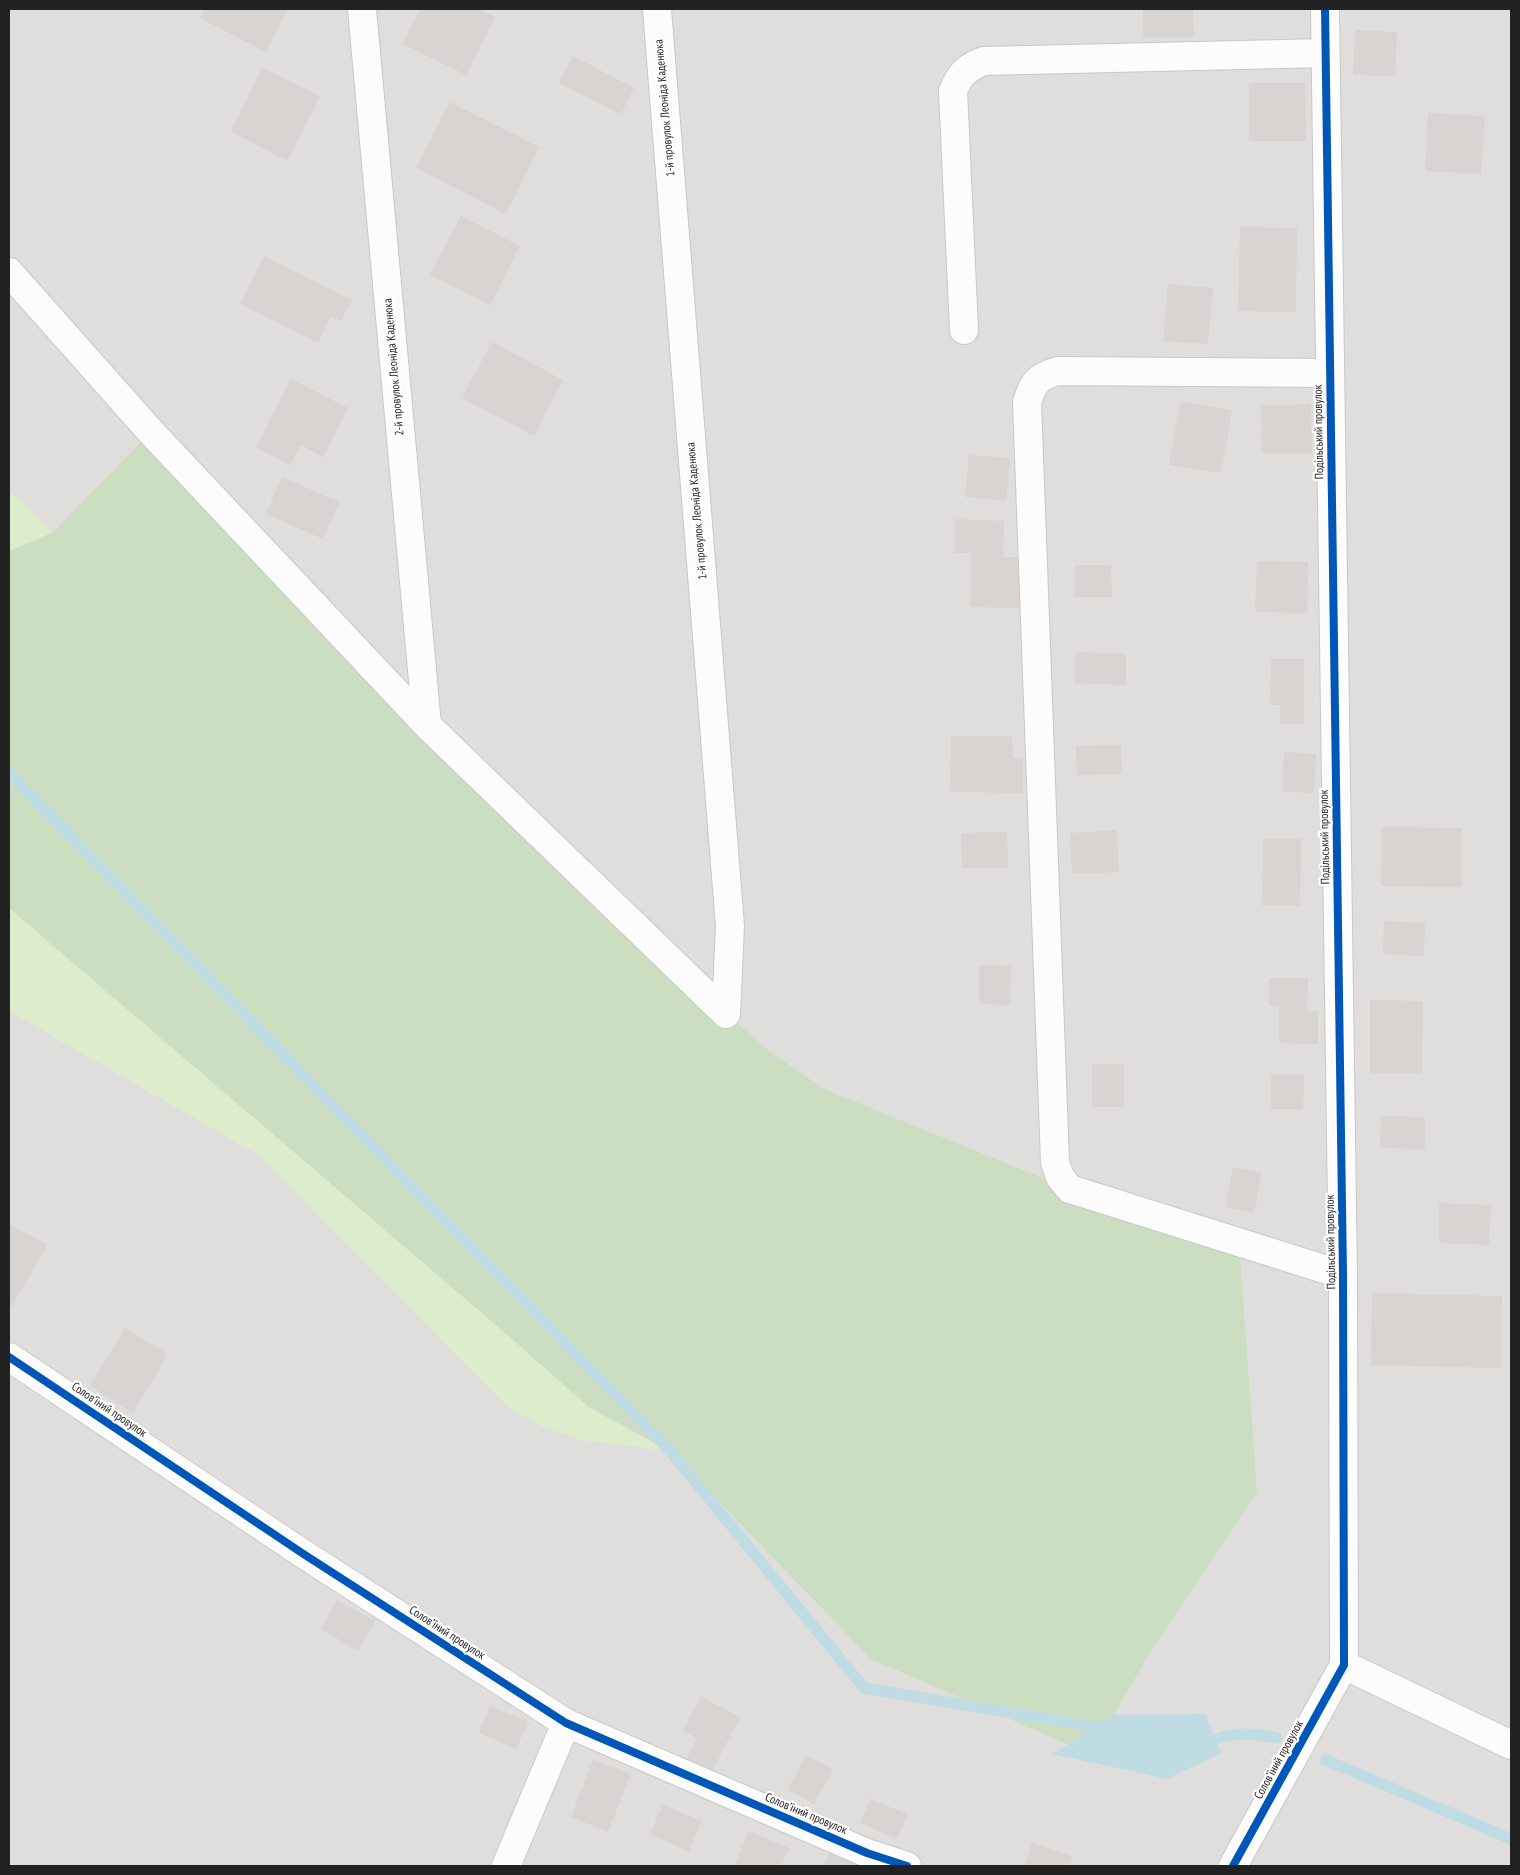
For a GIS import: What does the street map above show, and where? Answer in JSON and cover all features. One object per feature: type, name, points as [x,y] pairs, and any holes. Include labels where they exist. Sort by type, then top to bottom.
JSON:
[{"type":"street","name":"2-й провулок Леоніда Каденюка","points":[[362,9],[427,725]]},
{"type":"street","name":"1-й провулок Леоніда Каденюка","points":[[427,725],[726,1014],[730,926],[657,9]]},
{"type":"street","name":"Подільський провулок","points":[[1325,9],[1342,1275],[1344,1665]]},
{"type":"street","points":[[964,330],[953,91],[959,76],[970,66],[984,60],[1325,53]]},
{"type":"street","points":[[9,272],[151,432],[427,725]]},
{"type":"street","points":[[1329,373],[1058,371],[1042,375],[1031,389],[1027,402],[1055,1162],[1060,1177],[1070,1188],[1342,1275]]},
{"type":"street","name":"Соловʼїний провулок","points":[[9,1357],[305,1555],[566,1723],[867,1853],[907,1866]]},
{"type":"street","points":[[1344,1665],[1511,1745]]},
{"type":"street","name":"Соловʼїний провулок","points":[[1233,1866],[1344,1665]]},
{"type":"street","points":[[506,1866],[566,1723]]},
{"type":"shaded area","points":[[9,9],[1511,9],[1511,1866],[9,1866]]},
{"type":"green space","points":[[151,432],[726,1014],[773,1054],[826,1090],[1070,1189],[1239,1243],[1257,1492],[1149,1654],[1114,1715],[1081,1750],[871,1659],[670,1451],[590,1408],[504,1332],[9,908],[9,551],[52,533]]},
{"type":"green space","points":[[9,490],[52,533],[9,551]]},
{"type":"green space","points":[[9,908],[504,1332],[590,1408],[670,1451],[580,1440],[542,1426],[510,1409],[258,1155],[9,1011]]},
{"type":"water","points":[[1205,1714],[1221,1753],[1167,1779],[1053,1754],[1114,1715]]},
{"type":"building","points":[[205,9],[288,9],[266,52],[200,18]]},
{"type":"building","points":[[420,9],[478,9],[495,17],[466,75],[403,44]]},
{"type":"building","points":[[1143,9],[1193,9],[1194,37],[1143,38]]},
{"type":"building","points":[[1355,30],[1397,32],[1395,76],[1353,75]]},
{"type":"building","points":[[573,56],[634,88],[621,114],[559,83]]},
{"type":"building","points":[[262,68],[320,96],[288,161],[231,132]]},
{"type":"building","points":[[1249,83],[1305,83],[1306,141],[1249,141]]},
{"type":"building","points":[[450,102],[539,147],[506,214],[416,168]]},
{"type":"building","points":[[1428,113],[1485,116],[1481,174],[1425,171]]},
{"type":"building","points":[[461,216],[520,246],[490,305],[430,275]]},
{"type":"building","points":[[1240,227],[1297,228],[1296,312],[1238,311]]},
{"type":"building","points":[[264,256],[352,300],[341,321],[331,316],[318,343],[240,304]]},
{"type":"building","points":[[1168,284],[1213,288],[1208,344],[1163,341]]},
{"type":"building","points":[[492,342],[563,380],[534,436],[462,398]]},
{"type":"building","points":[[291,379],[348,408],[323,457],[301,445],[290,465],[256,447]]},
{"type":"building","points":[[1180,401],[1232,410],[1221,473],[1169,465]]},
{"type":"building","points":[[1311,404],[1312,453],[1262,454],[1261,406]]},
{"type":"building","points":[[969,455],[1010,458],[1006,501],[965,497]]},
{"type":"building","points":[[282,477],[339,502],[323,539],[266,514]]},
{"type":"building","points":[[955,519],[1004,521],[1003,557],[1023,557],[1022,608],[970,607],[971,553],[954,553]]},
{"type":"building","points":[[1257,561],[1308,562],[1307,613],[1255,612]]},
{"type":"building","points":[[1075,565],[1111,565],[1112,597],[1074,597]]},
{"type":"building","points":[[1075,652],[1126,654],[1126,685],[1074,683]]},
{"type":"building","points":[[1271,659],[1304,659],[1304,724],[1280,724],[1280,705],[1270,705]]},
{"type":"building","points":[[951,736],[1012,736],[1013,758],[1023,758],[1023,793],[950,792]]},
{"type":"building","points":[[1121,745],[1122,774],[1077,775],[1076,746]]},
{"type":"building","points":[[1284,752],[1316,754],[1314,793],[1282,792]]},
{"type":"building","points":[[1382,827],[1462,828],[1461,887],[1381,886]]},
{"type":"building","points":[[1117,830],[1119,872],[1072,874],[1070,833]]},
{"type":"building","points":[[1007,832],[1008,868],[962,868],[961,833]]},
{"type":"building","points":[[1263,838],[1301,839],[1300,906],[1262,906]]},
{"type":"building","points":[[1384,921],[1425,923],[1424,956],[1383,954]]},
{"type":"building","points":[[979,965],[1011,966],[1010,1005],[979,1004]]},
{"type":"building","points":[[1269,978],[1308,978],[1307,1011],[1318,1011],[1318,1044],[1279,1043],[1279,1006],[1269,1006]]},
{"type":"building","points":[[1370,1000],[1423,1001],[1422,1074],[1370,1074]]},
{"type":"building","points":[[1092,1064],[1124,1064],[1124,1107],[1092,1107]]},
{"type":"building","points":[[1271,1074],[1304,1075],[1303,1109],[1271,1109]]},
{"type":"building","points":[[1381,1116],[1425,1117],[1425,1149],[1380,1148]]},
{"type":"building","points":[[1233,1167],[1262,1173],[1254,1213],[1225,1207]]},
{"type":"building","points":[[1439,1203],[1491,1205],[1489,1245],[1439,1243]]},
{"type":"building","points":[[9,1224],[47,1245],[12,1306],[9,1304]]},
{"type":"building","points":[[1372,1293],[1502,1296],[1501,1368],[1371,1365]]},
{"type":"building","points":[[125,1328],[168,1354],[133,1413],[90,1386]]},
{"type":"building","points":[[337,1600],[375,1621],[358,1651],[321,1629]]},
{"type":"building","points":[[701,1697],[740,1717],[709,1777],[684,1764],[697,1738],[683,1731]]},
{"type":"building","points":[[490,1706],[528,1722],[516,1749],[479,1733]]},
{"type":"building","points":[[806,1755],[833,1769],[814,1804],[788,1790]]},
{"type":"building","points":[[593,1760],[631,1774],[608,1832],[571,1817]]},
{"type":"building","points":[[870,1799],[907,1814],[897,1839],[860,1823]]},
{"type":"building","points":[[662,1805],[702,1821],[689,1851],[650,1835]]},
{"type":"building","points":[[749,1831],[789,1848],[781,1866],[734,1866]]},
{"type":"building","points":[[1032,1843],[1072,1856],[1069,1866],[1025,1866]]},
{"type":"building","points":[[832,1845],[874,1866],[824,1866]]},
{"type":"waterway","points":[[9,773],[670,1451],[864,1688],[1108,1729]]},
{"type":"waterway","points":[[1202,1743],[1239,1734],[1256,1734],[1277,1738]]},
{"type":"waterway","points":[[1326,1760],[1511,1839]]},
{"type":"cycle path","points":[[1233,1866],[1344,1665],[1343,1275],[1325,9]]},
{"type":"cycle path","points":[[9,1357],[305,1555],[566,1723],[867,1853],[907,1866]]}]
